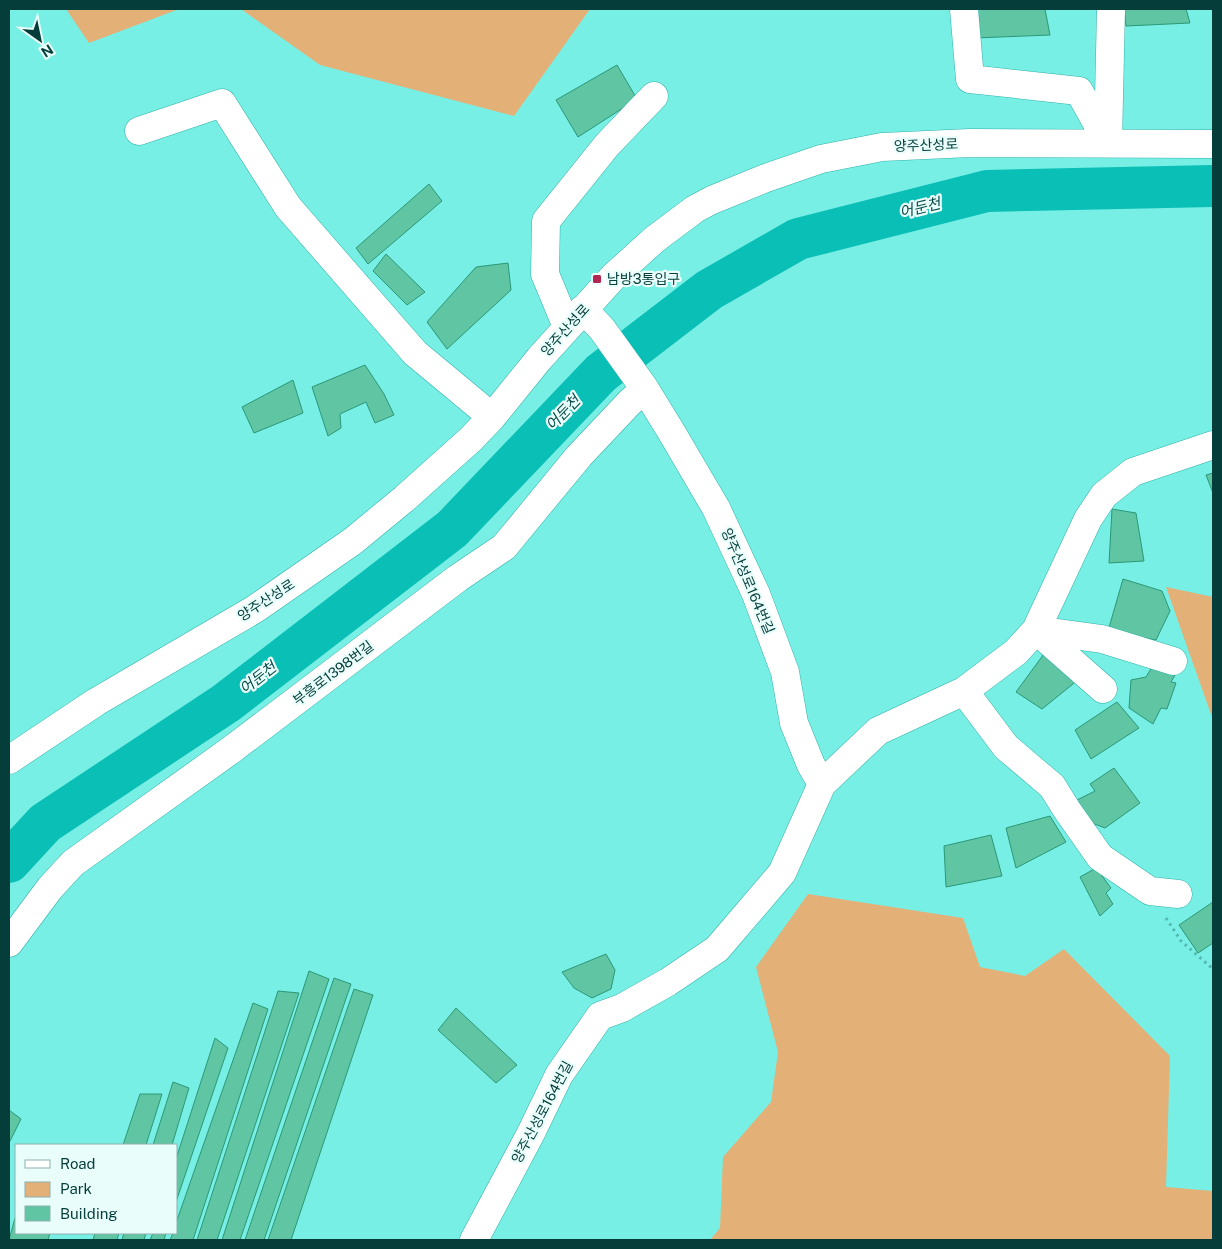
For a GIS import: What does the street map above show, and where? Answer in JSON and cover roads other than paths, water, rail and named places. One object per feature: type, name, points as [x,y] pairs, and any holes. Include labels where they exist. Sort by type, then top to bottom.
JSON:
[{"type":"street","points":[[964,9],[970,79],[1079,92],[1108,144]]},
{"type":"street","points":[[1108,144],[1111,9]]},
{"type":"street","points":[[575,318],[545,274],[546,221],[607,145],[654,96]]},
{"type":"street","points":[[139,131],[222,102],[288,207],[415,353],[492,417]]},
{"type":"street","name":"양주산성로","points":[[9,760],[96,702],[255,610],[353,542],[449,460],[492,417],[575,318],[637,255],[712,200],[766,178],[821,159],[882,147],[970,143],[1213,144]]},
{"type":"street","name":"양주산성로164번길","points":[[575,318],[602,329],[645,389],[716,508],[756,594],[785,672],[794,723],[811,765],[822,784]]},
{"type":"street","name":"부흥로1398번길","points":[[9,943],[50,888],[73,863],[224,755],[458,578],[504,547],[578,456],[645,389]]},
{"type":"street","name":"양주산성로164번길","points":[[474,1240],[531,1133],[559,1075],[600,1016],[622,1008],[668,982],[717,949],[782,874],[822,784],[878,731],[964,691],[1016,652],[1036,630],[1088,519],[1104,494],[1133,472],[1213,445]]},
{"type":"street","points":[[1036,630],[1102,639],[1173,661]]},
{"type":"street","points":[[1036,630],[1103,689]]},
{"type":"street","points":[[964,691],[1006,747],[1052,786],[1100,857],[1150,892],[1178,894]]},
{"type":"waterway","name":"어둔천","points":[[9,862],[45,823],[226,703],[452,529],[601,373],[709,290],[798,239],[987,191],[1213,186]]},
{"type":"place","name":"남방3통입구","points":[[597,279]]}]
